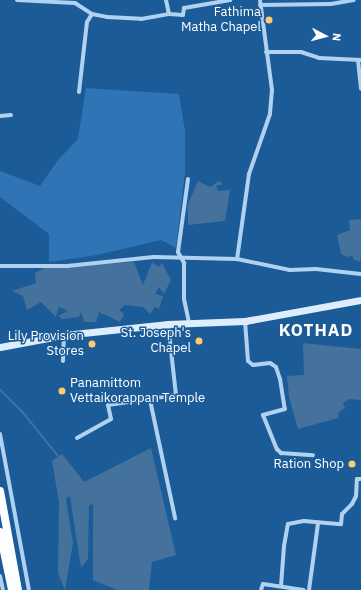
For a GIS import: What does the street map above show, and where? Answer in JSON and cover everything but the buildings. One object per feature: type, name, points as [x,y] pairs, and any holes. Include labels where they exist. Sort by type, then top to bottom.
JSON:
[{"type":"highway","points":[[0,491],[12,590]]},
{"type":"highway","points":[[0,532],[18,590]]},
{"type":"main road","points":[[0,347],[64,335],[189,322],[245,321],[361,300]]},
{"type":"street","points":[[17,0],[75,4],[92,14],[107,17],[141,19],[169,14],[183,15],[184,8],[230,0]]},
{"type":"street","points":[[166,0],[169,14]]},
{"type":"street","points":[[237,259],[239,237],[246,216],[245,192],[249,174],[270,114],[272,90],[260,2],[331,4],[354,0]]},
{"type":"street","points":[[79,92],[87,22],[92,14]]},
{"type":"street","points":[[266,52],[301,52],[319,58],[359,60],[361,89]]},
{"type":"street","points":[[0,116],[11,115]]},
{"type":"street","points":[[188,179],[178,252],[184,263],[184,299],[189,322]]},
{"type":"street","points":[[0,266],[67,266],[154,258],[237,259],[290,270],[316,269],[361,274]]},
{"type":"street","points":[[245,321],[248,361],[253,366],[270,363],[276,367],[280,379],[285,409],[263,415],[277,449],[281,453],[313,455]]},
{"type":"street","points":[[77,438],[111,418],[108,405],[176,395],[168,324]]},
{"type":"street","points":[[63,361],[64,335]]},
{"type":"street","points":[[150,400],[175,518]]},
{"type":"street","points":[[0,434],[29,590]]},
{"type":"street","points":[[281,586],[284,546],[288,524],[304,521],[341,524],[342,514],[352,504],[356,496],[357,479],[361,479]]},
{"type":"street","points":[[309,590],[318,523]]},
{"type":"street","points":[[0,576],[3,590]]},
{"type":"street","points":[[261,590],[263,584],[304,590]]},
{"type":"shaded area","points":[[86,88],[179,94],[185,131],[185,172],[176,248],[161,240],[97,255],[49,262],[49,234],[0,197],[0,171],[40,186],[58,160],[78,139]]},
{"type":"shaded area","points":[[198,181],[210,187],[219,181],[223,184],[216,186],[218,191],[230,190],[225,221],[188,225],[188,204]]},
{"type":"shaded area","points":[[361,219],[360,262],[353,259],[353,255],[348,257],[341,254],[337,235],[350,230],[349,220]]},
{"type":"shaded area","points":[[134,262],[143,285],[152,262],[159,267],[162,263],[171,280],[164,294],[159,287],[155,294],[163,296],[159,309],[155,307],[150,314],[143,307],[125,305],[119,310],[124,314],[120,322],[99,312],[96,322],[84,322],[81,312],[79,317],[62,319],[58,316],[68,311],[59,307],[56,317],[41,302],[27,310],[23,296],[12,291],[36,283],[35,273],[45,268]]},
{"type":"shaded area","points":[[303,343],[361,349],[361,400],[350,399],[343,403],[345,408],[339,412],[338,418],[298,429],[289,397],[287,376],[304,375]]},
{"type":"shaded area","points":[[151,448],[176,555],[152,562],[149,590],[117,590],[93,580],[93,504],[89,505],[88,559],[81,568],[70,496],[66,499],[73,543],[65,590],[58,573],[59,502],[52,461],[62,454],[84,482]]},
{"type":"waterway","points":[[0,389],[22,411],[60,458]]},
{"type":"place","name":"Fathima Matha Chapel","points":[[269,20]]},
{"type":"place","name":"St. Joseph's Chapel","points":[[199,341]]},
{"type":"place","name":"Lily Provision Stores","points":[[92,344]]},
{"type":"place","name":"Panamittom Vettaikorappan Temple","points":[[62,391]]},
{"type":"place","name":"Ration Shop","points":[[352,464]]},
{"type":"district","name":"KOTHAD","points":[[316,331]]}]
